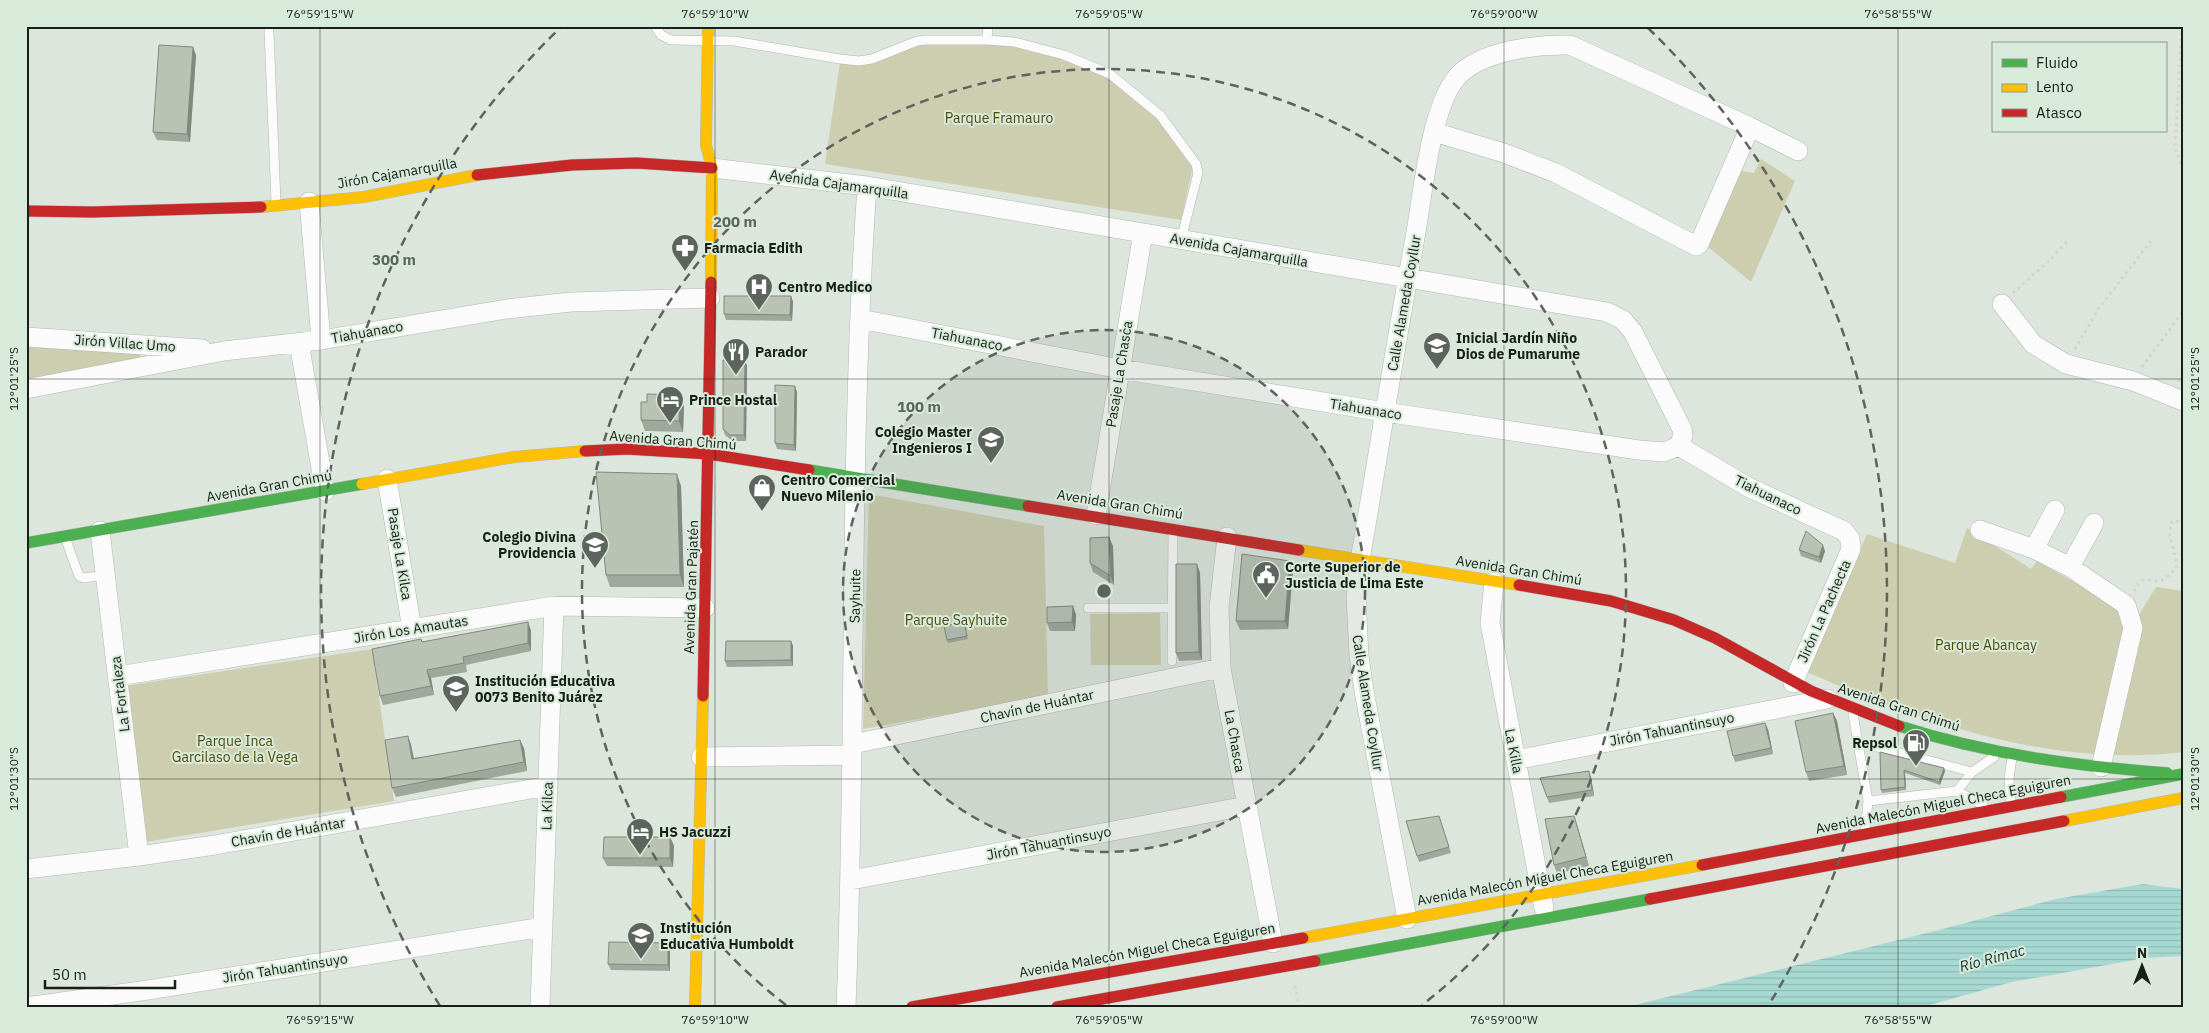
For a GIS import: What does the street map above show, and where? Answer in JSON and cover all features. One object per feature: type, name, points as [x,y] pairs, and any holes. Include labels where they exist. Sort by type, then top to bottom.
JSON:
[{"type":"main road","name":"Avenida Gran Pajatén","points":[[695,1007],[710,454],[712,168],[706,144],[708,26]]},
{"type":"main road","points":[[721,55],[722,26]]},
{"type":"main road","name":"Avenida Gran Pajatén","points":[[712,168],[720,147]]},
{"type":"main road","name":"Jirón Cajamarquilla","points":[[26,211],[93,212],[276,206],[364,197],[473,174],[523,169],[637,163],[712,168]]},
{"type":"main road","name":"Avenida Gran Chimú","points":[[26,543],[325,492],[514,457],[627,449],[710,454],[1096,515],[1633,605],[1670,617],[1700,630],[1827,699],[1952,741],[2012,755],[2101,767],[2182,774]]},
{"type":"main road","name":"Avenida Malecón Miguel Checa Eguiguren","points":[[912,1007],[1541,896],[2182,774]]},
{"type":"main road","points":[[1057,1007],[1546,919],[2183,798]]},
{"type":"street","name":"Calle Alameda Coyllur","points":[[1407,919],[1360,665],[1356,597],[1360,560],[1384,412],[1434,132],[1445,93],[1458,75],[1478,62],[1506,52],[1542,44],[1570,45],[1750,127],[1798,151]]},
{"type":"street","points":[[1434,132],[1504,153],[1556,173],[1696,246],[1699,244],[1750,127]]},
{"type":"street","name":"Avenida Cajamarquilla","points":[[712,168],[867,186],[1607,312],[1623,320],[1633,332],[1682,429],[1683,435],[1679,446]]},
{"type":"street","name":"Sayhuite","points":[[846,1007],[851,880],[860,319],[867,186]]},
{"type":"street","points":[[309,202],[321,340]]},
{"type":"street","name":"Pasaje La Chasca","points":[[1096,515],[1143,233]]},
{"type":"street","name":"Tiahuanaco","points":[[26,389],[224,351],[321,340],[507,309],[571,302],[710,298]]},
{"type":"street","points":[[2002,304],[2033,344],[2066,364],[2133,381],[2183,401]]},
{"type":"street","name":"Tiahuanaco","points":[[860,319],[1120,369],[1384,412],[1639,450],[1664,452],[1679,446],[1748,487],[1844,531],[1850,539]]},
{"type":"street","name":"Jirón Villac Umo","points":[[26,337],[224,351]]},
{"type":"street","points":[[299,342],[325,492]]},
{"type":"street","name":"Pasaje La Kilca","points":[[387,479],[412,629]]},
{"type":"street","points":[[2034,550],[2055,510]]},
{"type":"street","points":[[2070,567],[2094,524]]},
{"type":"street","points":[[1980,530],[2034,550],[2070,567],[2126,605],[2133,628],[2101,767]]},
{"type":"street","name":"La Fortaleza","points":[[100,531],[139,856]]},
{"type":"street","name":"La Chasca","points":[[1227,537],[1219,607],[1222,668],[1246,806],[1274,943]]},
{"type":"street","name":"Jirón La Pachecta","points":[[1793,682],[1851,549],[1850,539]]},
{"type":"street","name":"La Killa","points":[[1494,582],[1490,623],[1546,919]]},
{"type":"street","name":"Jirón Los Amautas","points":[[118,676],[554,606],[705,608]]},
{"type":"street","name":"La Kilca","points":[[540,1007],[554,606]]},
{"type":"street","name":"Chavín de Huántar","points":[[701,757],[852,750],[1222,668]]},
{"type":"street","name":"Jirón Tahuantinsuyo","points":[[1516,760],[1827,699]]},
{"type":"street","name":"Chavín de Huántar","points":[[26,869],[139,856],[548,786]]},
{"type":"street","name":"Jirón Tahuantinsuyo","points":[[851,880],[1246,806]]},
{"type":"street","name":"Jirón Tahuantinsuyo","points":[[26,1007],[148,990],[543,927]]},
{"type":"lane","points":[[655,26],[662,35],[671,40],[734,41],[840,59],[872,59],[926,40],[1014,42],[1064,55],[1110,74],[1160,115],[1196,164],[1198,172],[1181,240]]},
{"type":"lane","points":[[987,40],[988,26]]},
{"type":"lane","points":[[269,31],[276,206]]},
{"type":"lane","points":[[1172,661],[1173,528]]},
{"type":"lane","points":[[64,537],[79,576],[84,578],[106,575]]},
{"type":"lane","points":[[1088,608],[1171,608]]},
{"type":"lane","points":[[1852,708],[1868,800],[1864,834]]},
{"type":"lane","points":[[1858,742],[1972,772]]},
{"type":"lane","points":[[1957,791],[1972,772],[2000,753]]},
{"type":"lane","points":[[2011,807],[2009,778],[2012,755]]},
{"type":"lane","points":[[1868,800],[1957,791],[1992,810]]},
{"type":"path","points":[[2182,26],[2175,146],[2183,172]]},
{"type":"path","points":[[2002,304],[2051,259],[2069,239]]},
{"type":"path","points":[[2066,364],[2099,308],[2150,241]]},
{"type":"path","points":[[2133,381],[2183,310]]},
{"type":"path","points":[[2126,605],[2138,584],[2144,580],[2159,581],[2166,578],[2176,568],[2177,564],[2170,536],[2171,523],[2175,520],[2183,525]]},
{"type":"green space","name":"Parque Framauro","points":[[923,42],[1010,45],[1057,57],[1114,81],[1156,114],[1193,166],[1181,220],[825,164],[840,62],[854,63]]},
{"type":"green space","points":[[1761,159],[1795,181],[1751,282],[1702,242],[1734,170],[1754,173]]},
{"type":"green space","points":[[26,347],[138,349],[141,358],[26,379]]},
{"type":"green space","name":"Parque Sayhuite","points":[[869,494],[1044,526],[1048,696],[863,729]]},
{"type":"green space","name":"Parque Abancay","points":[[1967,528],[2031,569],[2037,561],[2137,618],[2156,587],[2183,591],[2183,752],[2135,755],[2086,753],[2038,747],[1990,737],[1943,724],[1897,708],[1807,672],[1867,534],[1955,563]]},
{"type":"green space","points":[[1160,613],[1161,665],[1091,665],[1090,614]]},
{"type":"green space","name":"Parque Inca Garcilaso de la Vega","points":[[372,649],[394,801],[145,842],[124,686]]},
{"type":"water","name":"Río Rímac","points":[[2143,884],[2183,889],[2183,956],[2145,958],[2012,982],[1922,1007],[1627,1007],[2056,899]]},
{"type":"building","points":[[159,45],[193,47],[187,134],[153,132]]},
{"type":"building","name":"Centro Medico","points":[[724,296],[791,296],[790,315],[724,314]]},
{"type":"building","points":[[723,360],[745,360],[744,435],[730,435],[723,429]]},
{"type":"building","points":[[775,385],[795,386],[794,445],[775,443]]},
{"type":"building","points":[[647,394],[680,395],[679,421],[641,420],[641,402],[647,402]]},
{"type":"building","points":[[596,472],[677,474],[680,575],[606,575]]},
{"type":"building","points":[[1806,531],[1823,545],[1819,557],[1799,550]]},
{"type":"building","points":[[1109,537],[1111,576],[1090,563],[1090,538]]},
{"type":"building","name":"Corte Superior de Justicia de Lima Este","points":[[1242,554],[1290,561],[1285,621],[1236,621]]},
{"type":"building","points":[[1176,564],[1197,564],[1199,652],[1176,653]]},
{"type":"building","points":[[1073,606],[1072,622],[1047,623],[1047,607]]},
{"type":"building","points":[[528,622],[528,643],[463,657],[464,663],[427,670],[431,686],[380,696],[372,649],[421,639],[422,642]]},
{"type":"building","points":[[964,622],[967,636],[947,640],[944,626]]},
{"type":"building","points":[[726,641],[791,641],[791,660],[725,661]]},
{"type":"building","points":[[1833,713],[1844,766],[1806,772],[1795,721]]},
{"type":"building","points":[[1765,723],[1771,748],[1733,756],[1727,731]]},
{"type":"building","points":[[408,736],[412,759],[520,740],[524,762],[392,788],[385,740]]},
{"type":"building","points":[[1880,752],[1944,768],[1939,782],[1904,770],[1905,787],[1881,790]]},
{"type":"building","points":[[1589,771],[1592,790],[1547,797],[1540,778]]},
{"type":"building","points":[[1439,816],[1449,847],[1417,856],[1406,821]]},
{"type":"building","points":[[1574,816],[1586,857],[1554,865],[1545,819]]},
{"type":"building","points":[[604,837],[670,837],[670,858],[603,858]]},
{"type":"building","name":"Institución Educativa Humboldt","points":[[609,942],[668,943],[668,965],[608,964]]},
{"type":"traffic: fast","points":[[809,470],[1028,506]]},
{"type":"traffic: fast","points":[[26,543],[362,484]]},
{"type":"traffic: fast","points":[[1899,726],[1965,744],[2032,757],[2099,767],[2167,773]]},
{"type":"traffic: fast","points":[[2061,797],[2183,774]]},
{"type":"traffic: fast","points":[[1315,961],[1650,899]]},
{"type":"traffic: slow","points":[[708,26],[706,145],[712,168],[711,282]]},
{"type":"traffic: slow","points":[[261,207],[364,197],[477,175]]},
{"type":"traffic: slow","points":[[362,484],[514,457],[585,451]]},
{"type":"traffic: slow","points":[[1299,550],[1519,585]]},
{"type":"traffic: slow","points":[[695,1007],[703,696]]},
{"type":"traffic: slow","points":[[2064,821],[2183,798]]},
{"type":"traffic: slow","points":[[1303,938],[1702,865]]},
{"type":"traffic: jam","points":[[477,175],[572,165],[637,163],[712,168]]},
{"type":"traffic: jam","points":[[26,211],[93,212],[261,207]]},
{"type":"traffic: jam","points":[[703,696],[711,282]]},
{"type":"traffic: jam","points":[[585,451],[627,449],[709,454],[809,470]]},
{"type":"traffic: jam","points":[[1028,506],[1299,550]]},
{"type":"traffic: jam","points":[[1519,585],[1611,601],[1674,620],[1715,638],[1811,691],[1899,726]]},
{"type":"traffic: jam","points":[[1702,865],[2061,797]]},
{"type":"traffic: jam","points":[[1650,899],[2064,821]]},
{"type":"traffic: jam","points":[[912,1007],[1303,938]]},
{"type":"traffic: jam","points":[[1057,1007],[1315,961]]},
{"type":"place","name":"Farmacia Edith","points":[[685,272]]},
{"type":"place","name":"Centro Medico","points":[[759,311]]},
{"type":"place","name":"Inicial Jardín Niño Dios de Pumarume","points":[[1437,370]]},
{"type":"place","name":"Parador","points":[[736,376]]},
{"type":"place","name":"Prince Hostal","points":[[670,424]]},
{"type":"place","name":"Colegio Master Ingenieros I","points":[[991,464]]},
{"type":"place","name":"Centro Comercial Nuevo Milenio","points":[[762,512]]},
{"type":"place","name":"Colegio Divina Providencia","points":[[595,569]]},
{"type":"place","name":"Corte Superior de Justicia de Lima Este","points":[[1266,599]]},
{"type":"place","name":"Institución Educativa 0073 Benito Juárez","points":[[456,713]]},
{"type":"place","name":"Repsol","points":[[1916,767]]},
{"type":"place","name":"HS Jacuzzi","points":[[640,856]]},
{"type":"place","name":"Institución Educativa Humboldt","points":[[641,960]]}]
